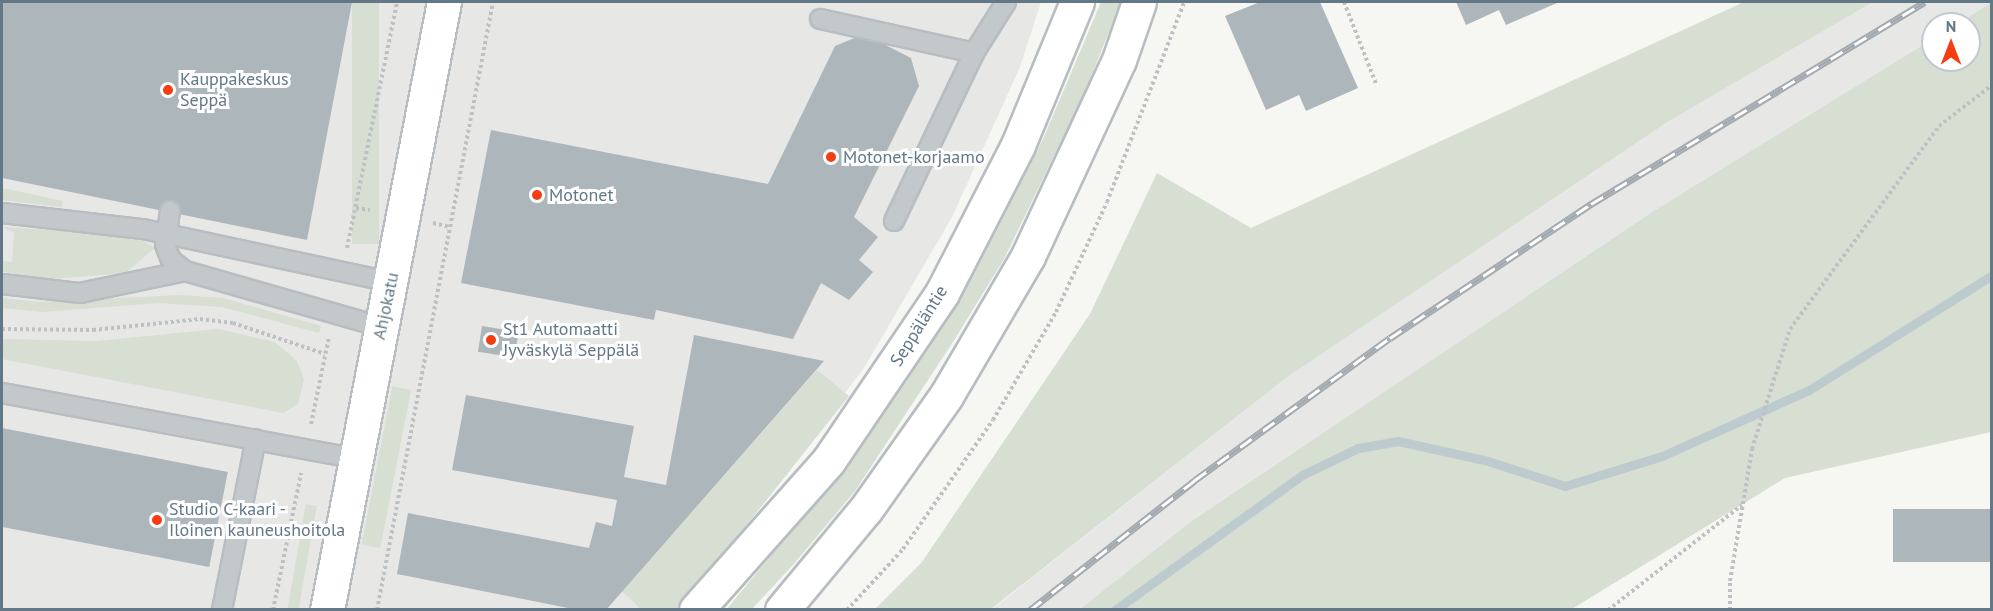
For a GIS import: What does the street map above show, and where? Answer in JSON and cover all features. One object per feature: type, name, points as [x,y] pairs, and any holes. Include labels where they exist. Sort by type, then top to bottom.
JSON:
[{"type":"main road","name":"Ahjokatu","points":[[327,609],[354,458],[391,282],[444,2]]},
{"type":"main road","name":"Seppäläntie","points":[[696,609],[829,460],[942,293],[1018,145],[1077,2]]},
{"type":"main road","points":[[782,609],[866,509],[939,405],[1028,256],[1119,60],[1139,2]]},
{"type":"lane","points":[[894,221],[974,52],[1006,2]]},
{"type":"lane","points":[[820,20],[974,52]]},
{"type":"lane","points":[[170,211],[166,234],[171,260],[185,271],[381,327]]},
{"type":"lane","points":[[2,213],[166,234],[391,282]]},
{"type":"lane","points":[[2,284],[80,293],[185,271]]},
{"type":"lane","points":[[2,393],[354,458]]},
{"type":"lane","points":[[222,609],[256,440]]},
{"type":"path","points":[[377,609],[493,2]]},
{"type":"path","points":[[847,609],[903,549],[993,420],[1056,312],[1107,202],[1184,2]]},
{"type":"path","points":[[1344,2],[1377,86]]},
{"type":"path","points":[[1730,609],[1743,504],[1756,435],[1790,330],[1939,126],[1992,85]]},
{"type":"path","points":[[2,329],[93,330],[200,319],[233,323],[325,354]]},
{"type":"path","points":[[1608,609],[1743,504]]},
{"type":"shaded area","points":[[2,2],[1041,2],[1020,67],[952,217],[864,368],[680,610],[2,609]]},
{"type":"shaded area","points":[[352,2],[379,2],[379,244],[352,244]]},
{"type":"shaded area","points":[[1101,2],[1121,2],[1085,92],[1004,259],[953,342],[855,491],[793,565],[752,609],[726,610],[840,472],[908,379],[980,261],[1044,137]]},
{"type":"shaded area","points":[[1744,2],[1873,2],[1666,123],[1286,378],[991,609],[875,609],[922,562],[1090,314],[1157,173],[1251,228]]},
{"type":"shaded area","points":[[1873,2],[1991,3],[1976,12],[1921,12],[1921,47],[1189,523],[1080,609],[991,610],[1286,378],[1666,123]]},
{"type":"shaded area","points":[[1991,3],[1991,432],[1785,478],[1572,609],[1080,609],[1189,523],[1654,211],[1921,46],[1921,72],[1981,72],[1981,12],[1976,12]]},
{"type":"shaded area","points":[[2,188],[63,201],[62,207],[2,200]]},
{"type":"shaded area","points":[[2,227],[83,232],[143,241],[155,248],[125,273],[40,280],[2,271],[2,261],[12,262],[14,232]]},
{"type":"shaded area","points":[[181,295],[223,298],[321,326],[319,333],[222,307],[159,303],[42,312],[2,308],[2,298],[39,302]]},
{"type":"shaded area","points":[[218,329],[275,342],[297,361],[304,380],[298,404],[283,413],[2,359],[2,339],[97,341]]},
{"type":"shaded area","points":[[817,370],[849,396],[680,609],[641,609],[622,591]]},
{"type":"shaded area","points":[[392,386],[411,390],[380,548],[362,544]]},
{"type":"shaded area","points":[[306,504],[317,506],[298,610],[287,609]]},
{"type":"building","name":"Kauppakeskus Seppä","points":[[2,2],[352,2],[307,240],[2,178]]},
{"type":"building","points":[[1260,2],[1320,2],[1358,88],[1306,111],[1299,95],[1266,110],[1225,16]]},
{"type":"building","points":[[1456,2],[1557,3],[1506,25],[1499,10],[1466,25]]},
{"type":"building","points":[[864,34],[911,58],[919,86],[854,217],[878,237],[859,260],[873,272],[849,300],[821,283],[793,339],[656,310],[654,320],[461,283],[491,130],[768,184],[835,46]]},
{"type":"building","points":[[482,326],[519,332],[514,357],[478,352]]},
{"type":"building","points":[[694,335],[824,361],[606,610],[578,610],[397,574],[408,513],[589,548],[596,522],[612,526],[617,500],[452,470],[466,395],[634,426],[624,477],[666,485]]},
{"type":"building","points":[[2,428],[228,472],[209,567],[2,527]]},
{"type":"building","points":[[1893,509],[1992,509],[1992,562],[1893,562]]},
{"type":"waterway","points":[[1115,610],[1302,475],[1358,448],[1398,441],[1488,461],[1565,486],[1662,456],[1809,390],[1992,275]]},
{"type":"railway","points":[[1030,610],[1195,480],[1390,338],[1591,204],[1925,2]]},
{"type":"place","name":"Kauppakeskus Seppä","points":[[168,90]]},
{"type":"place","name":"Motonet-korjaamo","points":[[831,157]]},
{"type":"place","name":"Motonet","points":[[537,195]]},
{"type":"place","name":"St1 Automaatti Jyväskylä Seppälä","points":[[491,340]]},
{"type":"place","name":"Studio C-kaari - Iloinen kauneushoitola","points":[[157,520]]}]
